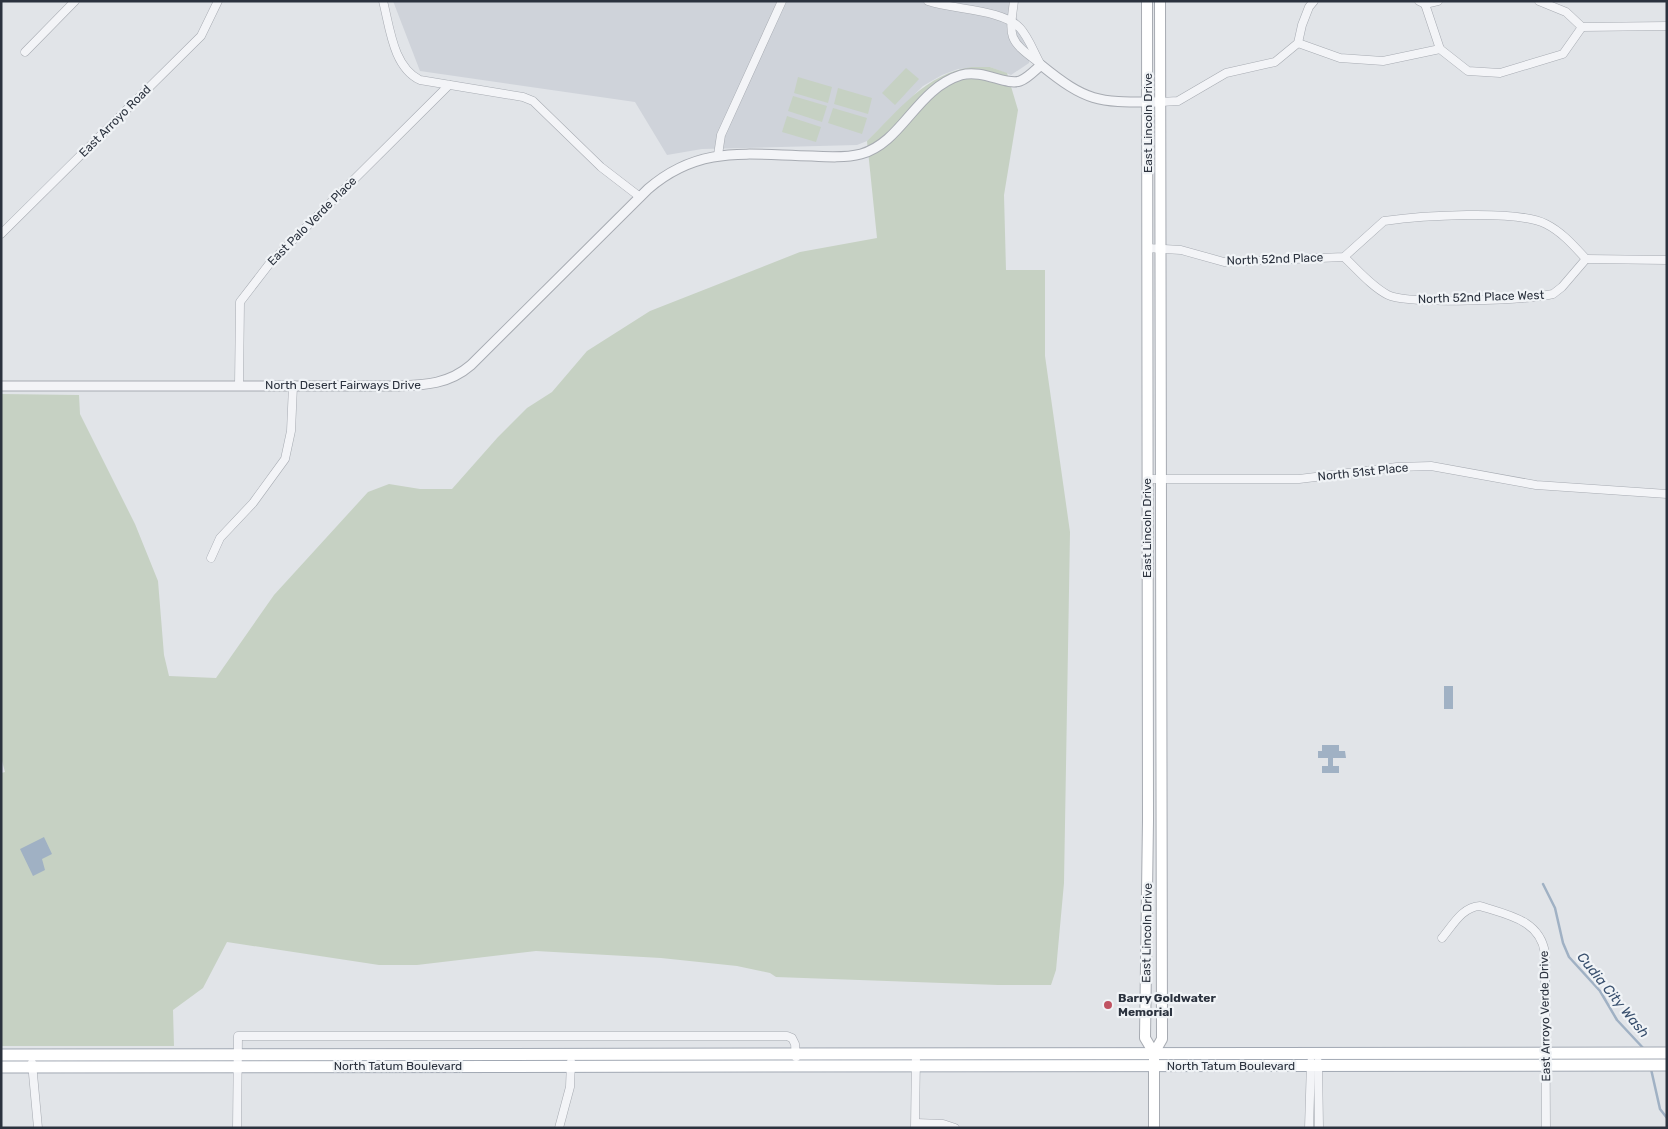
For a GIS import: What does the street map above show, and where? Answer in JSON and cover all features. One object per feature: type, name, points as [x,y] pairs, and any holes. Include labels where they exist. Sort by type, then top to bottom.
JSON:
[{"type":"main road","name":"East Lincoln Drive","points":[[1147,1],[1146,1038],[1154,1053],[1154,1128]]},
{"type":"main road","name":"East Lincoln Drive","points":[[1154,1053],[1162,1039],[1160,1]]},
{"type":"main road","name":"North Tatum Boulevard","points":[[1,1055],[572,1066],[1154,1066],[1314,1065],[1545,1059],[1667,1052]]},
{"type":"main road","name":"North Tatum Boulevard","points":[[1,1067],[571,1054],[796,1053],[1315,1053],[1545,1059],[1667,1065]]},
{"type":"street","points":[[25,52],[75,1]]},
{"type":"street","name":"East Arroyo Road","points":[[1,234],[201,36],[218,1]]},
{"type":"street","points":[[383,1],[399,58],[404,69],[420,80],[523,96],[533,100],[601,167],[640,197]]},
{"type":"street","points":[[718,155],[721,135],[782,1]]},
{"type":"street","points":[[928,1],[944,7],[1010,20],[1024,33],[1041,65]]},
{"type":"street","points":[[1014,1],[1010,20],[1013,40],[1041,65],[1080,94],[1100,101],[1148,102],[1178,101],[1226,73],[1275,62],[1298,43],[1309,7],[1314,1]]},
{"type":"street","points":[[1438,1],[1422,3],[1440,49],[1468,71],[1500,73],[1562,54],[1582,27]]},
{"type":"street","points":[[1539,1],[1566,12],[1582,27],[1667,26]]},
{"type":"street","points":[[1298,43],[1340,58],[1383,61],[1440,49]]},
{"type":"street","name":"North Desert Fairways Drive","points":[[1,386],[421,385],[450,379],[471,365],[640,197],[672,171],[702,158],[718,155],[840,156],[861,154],[884,141],[922,99],[949,80],[964,75],[983,74],[1017,82],[1026,78],[1041,65]]},
{"type":"street","name":"East Palo Verde Place","points":[[239,385],[240,302],[270,263],[449,85]]},
{"type":"street","points":[[1344,258],[1384,220],[1507,216],[1528,217],[1549,225],[1562,234],[1586,259],[1667,260]]},
{"type":"street","name":"North 52nd Place","points":[[1148,248],[1181,250],[1224,262],[1344,258]]},
{"type":"street","name":"North 52nd Place West","points":[[1344,258],[1390,296],[1414,300],[1552,294],[1562,287],[1586,259]]},
{"type":"street","points":[[211,558],[220,538],[253,503],[285,460],[291,431],[293,386]]},
{"type":"street","name":"North 51st Place","points":[[1148,479],[1300,479],[1397,467],[1431,466],[1536,485],[1667,494]]},
{"type":"street","name":"East Arroyo Verde Drive","points":[[1442,938],[1465,910],[1472,906],[1491,909],[1530,924],[1535,928],[1544,943],[1546,1128]]},
{"type":"street","points":[[237,1128],[238,1036],[787,1036],[792,1038],[796,1053],[796,1066]]},
{"type":"street","points":[[916,1053],[916,1125],[943,1124],[955,1128]]},
{"type":"street","points":[[1309,1128],[1315,1053]]},
{"type":"street","points":[[559,1128],[570,1087],[571,1054]]},
{"type":"street","points":[[31,1055],[38,1128]]},
{"type":"street","points":[[1314,1065],[1318,1128]]},
{"type":"shaded area","points":[[393,1],[1010,1],[1009,7],[1030,37],[1029,63],[1011,75],[990,67],[958,69],[942,75],[923,86],[867,141],[857,145],[702,149],[667,155],[635,102],[420,71]]},
{"type":"green space","points":[[972,67],[990,67],[1007,73],[1018,110],[1004,195],[1006,270],[1045,270],[1045,356],[1070,532],[1064,883],[1056,970],[1051,985],[998,985],[776,977],[770,973],[737,966],[661,958],[536,951],[417,965],[379,965],[227,942],[203,988],[173,1010],[174,1046],[1,1046],[1,773],[5,772],[1,757],[1,394],[79,395],[80,414],[135,524],[158,581],[164,655],[169,676],[216,678],[274,595],[368,492],[389,484],[420,489],[452,489],[498,437],[527,408],[552,392],[587,351],[650,311],[800,252],[877,238],[867,141],[902,106],[927,85],[956,71]]},
{"type":"green space","points":[[906,68],[919,79],[895,105],[882,93]]},
{"type":"green space","points":[[798,77],[832,87],[828,103],[794,93]]},
{"type":"green space","points":[[838,88],[872,98],[868,114],[834,104]]},
{"type":"green space","points":[[793,96],[827,106],[822,122],[788,111]]},
{"type":"green space","points":[[833,108],[867,118],[862,134],[828,123]]},
{"type":"green space","points":[[787,116],[821,127],[816,142],[782,132]]},
{"type":"water","points":[[1444,686],[1453,686],[1453,709],[1444,709]]},
{"type":"water","points":[[1322,745],[1339,745],[1339,751],[1345,751],[1346,758],[1333,758],[1333,766],[1339,766],[1339,773],[1322,773],[1322,766],[1328,766],[1328,758],[1318,758],[1318,751],[1322,751]]},
{"type":"water","points":[[44,837],[52,854],[42,859],[45,870],[33,876],[20,849]]},
{"type":"waterway","name":"Cudia City Wash","points":[[1543,884],[1555,908],[1563,943],[1569,957],[1600,991],[1617,1020],[1645,1050]]},
{"type":"waterway","name":"Cudia City Wash","points":[[1651,1069],[1660,1109],[1667,1118]]},
{"type":"place","name":"Barry Goldwater Memorial","points":[[1108,1005]]}]
